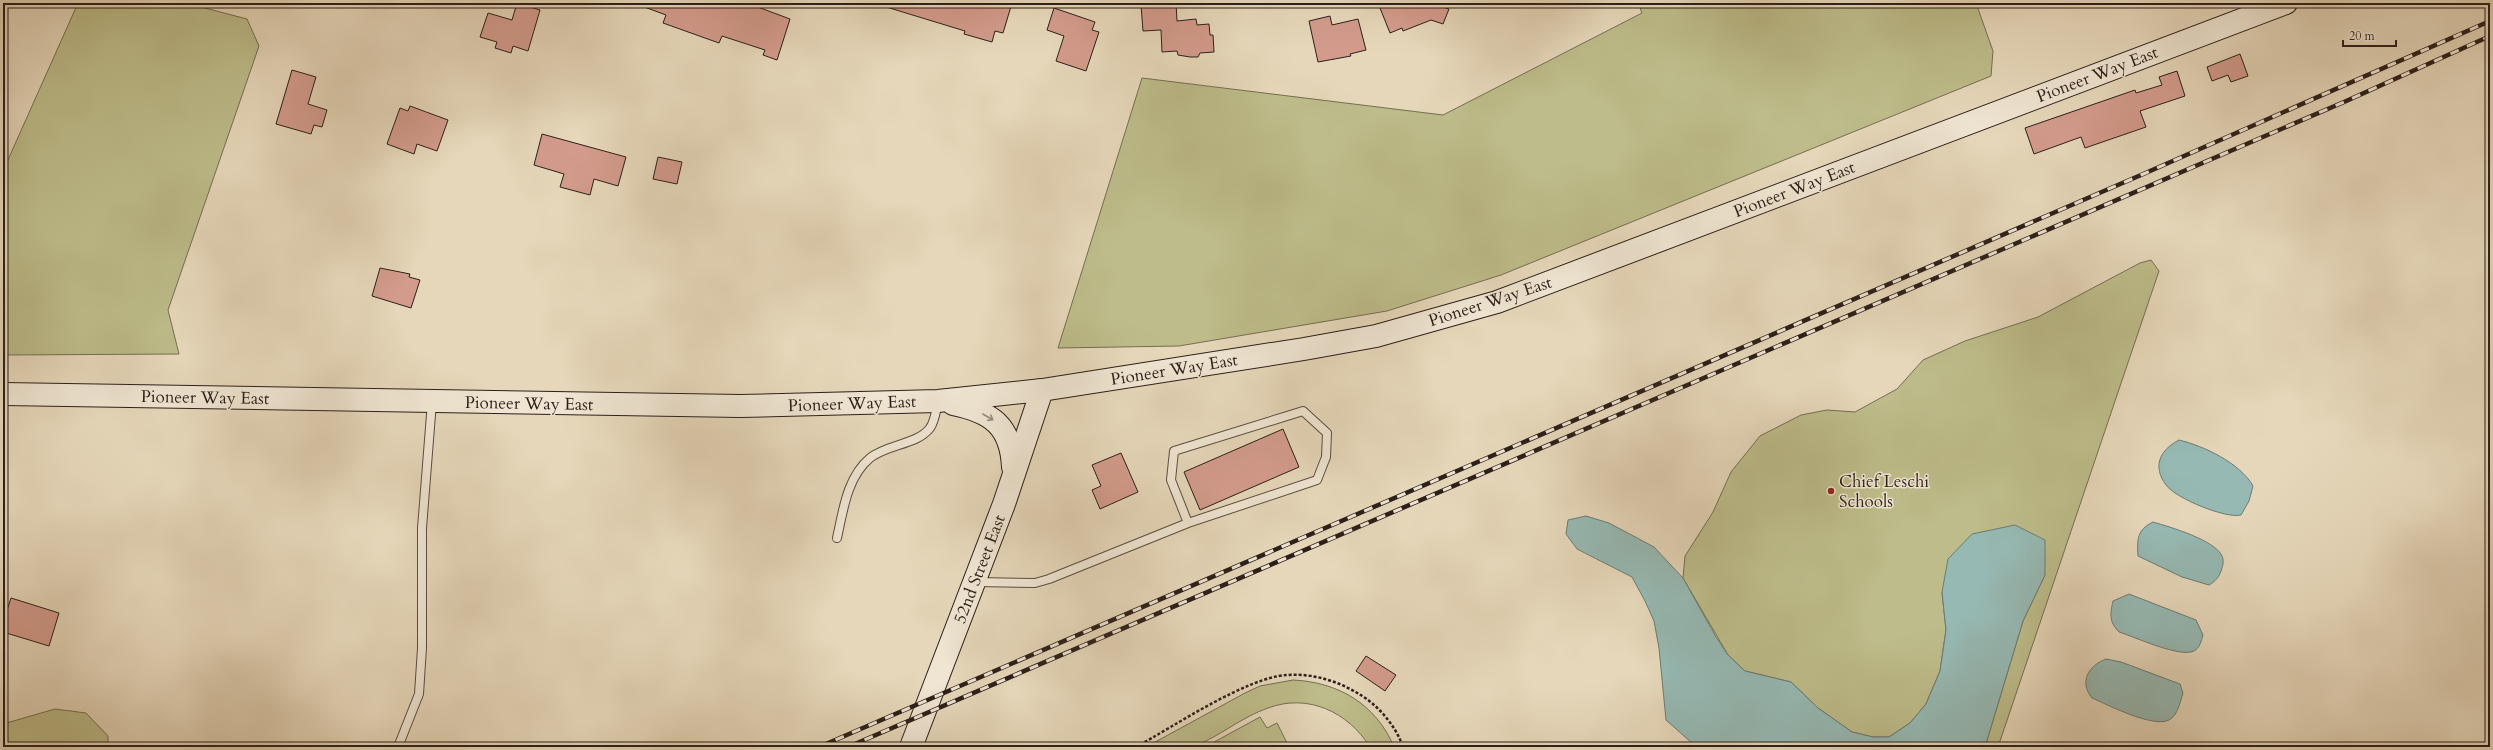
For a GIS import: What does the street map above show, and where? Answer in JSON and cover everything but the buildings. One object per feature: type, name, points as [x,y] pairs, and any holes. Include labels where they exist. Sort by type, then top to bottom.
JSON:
[{"type":"main road","name":"Pioneer Way East","points":[[3,394],[740,406],[938,401],[1042,390],[1376,336],[1497,302],[2286,3]]},
{"type":"main road","name":"52nd Street East","points":[[911,747],[974,582],[1042,390]]},
{"type":"main road","points":[[938,401],[964,406],[997,423],[1010,440],[1014,472]]},
{"type":"lane","points":[[398,747],[419,694],[422,648],[422,528],[432,401]]},
{"type":"lane","points":[[837,538],[846,498],[854,478],[869,458],[885,448],[922,436],[930,427],[938,401]]},
{"type":"lane","points":[[974,582],[1035,582],[1049,579],[1188,523],[1317,480],[1326,457],[1327,433],[1303,411],[1174,451],[1171,480],[1188,523]]},
{"type":"path","points":[[1136,747],[1255,682],[1286,675],[1323,678],[1353,690],[1372,702],[1390,723],[1403,747]]},
{"type":"shaded area","points":[[78,3],[186,3],[247,19],[259,46],[168,310],[179,354],[3,355],[3,171]]},
{"type":"shaded area","points":[[1638,3],[1976,3],[1993,51],[1991,76],[1501,275],[1387,311],[1179,346],[1058,348],[1142,78],[1443,115],[1642,13]]},
{"type":"shaded area","points":[[2151,260],[2159,271],[1998,747],[1985,747],[2023,621],[2045,575],[1942,592],[1946,630],[1940,671],[1926,704],[1910,723],[1889,737],[1873,737],[1852,732],[1818,708],[1791,682],[1745,671],[1728,655],[1683,578],[1685,556],[1713,512],[1731,472],[1760,436],[1801,415],[1827,410],[1855,412],[1897,389],[1923,360],[1965,341],[2038,317],[2140,263]]},
{"type":"shaded area","points":[[1293,680],[1325,685],[1354,698],[1366,707],[1377,719],[1394,747],[1370,747],[1361,735],[1339,715],[1326,709],[1298,703],[1283,704],[1258,712],[1195,746],[1178,748],[1146,747],[1260,686]]},
{"type":"shaded area","points":[[55,709],[86,713],[108,736],[108,747],[3,747],[3,724]]},
{"type":"shaded area","points":[[1260,717],[1267,728],[1277,723],[1289,747],[1205,747]]},
{"type":"water","points":[[2179,440],[2210,451],[2230,463],[2247,478],[2253,486],[2249,501],[2241,515],[2224,514],[2213,511],[2179,496],[2166,485],[2159,471],[2160,459],[2172,444]]},
{"type":"water","points":[[1586,516],[1609,523],[1654,547],[1683,578],[1716,637],[1728,655],[1745,671],[1791,682],[1818,708],[1852,732],[1873,737],[1889,737],[1910,723],[1926,704],[1940,671],[1946,630],[1942,592],[1948,559],[1972,534],[2015,525],[2045,540],[2045,575],[2023,621],[1985,747],[1700,747],[1693,744],[1666,720],[1659,648],[1654,621],[1632,577],[1577,549],[1566,534],[1568,520]]},
{"type":"water","points":[[2153,522],[2191,535],[2218,550],[2222,556],[2223,562],[2219,576],[2216,580],[2209,585],[2182,577],[2138,556],[2139,536],[2144,528]]},
{"type":"water","points":[[2129,594],[2196,620],[2203,635],[2198,648],[2194,651],[2179,652],[2157,646],[2119,632],[2113,625],[2111,618],[2113,601]]},
{"type":"water","points":[[2106,659],[2121,662],[2180,684],[2183,693],[2175,715],[2169,720],[2162,722],[2152,721],[2130,715],[2092,698],[2086,686],[2087,675],[2094,666]]},
{"type":"railway","points":[[819,747],[2141,175],[2490,21]]},
{"type":"railway","points":[[848,747],[2344,102],[2490,36]]},
{"type":"place","name":"Chief Leschi Schools","points":[[1831,491]]}]
